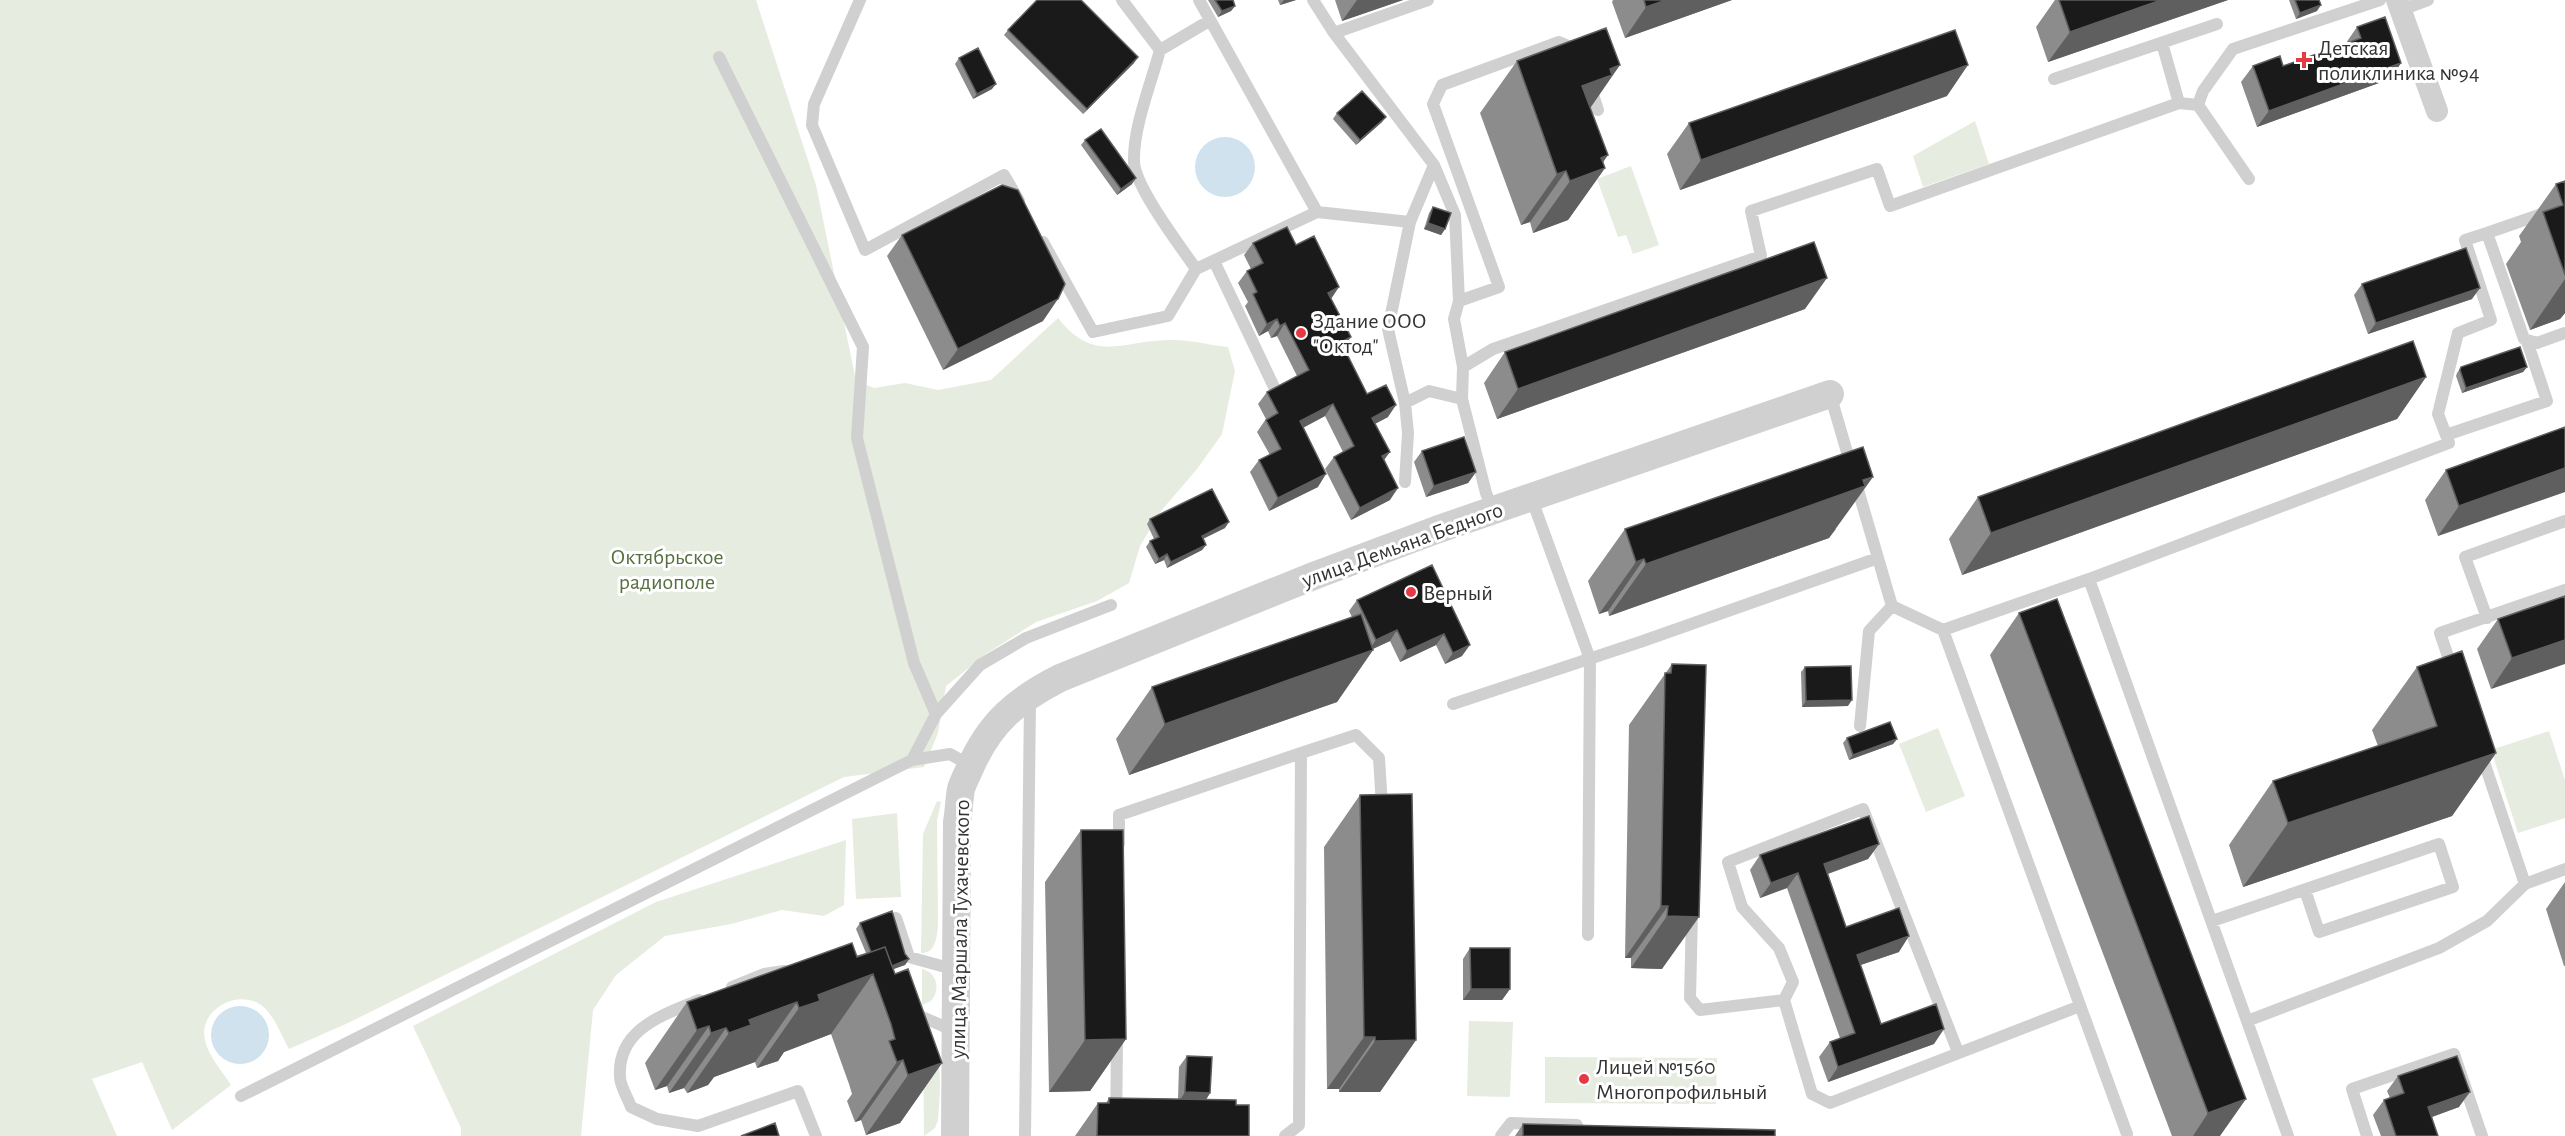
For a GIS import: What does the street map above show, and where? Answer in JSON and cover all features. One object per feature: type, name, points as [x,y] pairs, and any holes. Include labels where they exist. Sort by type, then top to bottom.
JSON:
[{"type":"street","points":[[2399,5],[2436,111]]},
{"type":"street","name":"улица Демьяна Бедного","points":[[992,729],[1009,710],[1031,693],[1060,678],[1305,579],[1493,510],[1830,394]]},
{"type":"street","name":"улица Маршала Тухачевского","points":[[955,1136],[957,822],[962,787],[992,729]]},
{"type":"lane","points":[[860,0],[814,104],[812,125],[866,250],[1004,175],[1027,214]]},
{"type":"lane","points":[[1122,0],[1160,50]]},
{"type":"lane","points":[[1199,0],[1317,212]]},
{"type":"lane","points":[[1313,0],[1334,33],[1434,165],[1455,215],[1459,301],[1454,319],[1463,367],[1462,399],[1486,494],[1493,510]]},
{"type":"lane","points":[[1334,33],[1428,0]]},
{"type":"lane","points":[[2198,105],[2203,91],[2233,49],[2380,0]]},
{"type":"lane","points":[[2399,5],[2428,0]]},
{"type":"lane","points":[[1196,269],[1151,203],[1134,164],[1139,124],[1160,50],[1209,21]]},
{"type":"lane","points":[[2054,79],[2217,24]]},
{"type":"lane","points":[[1459,301],[1499,286],[1433,104],[1442,85],[1559,42],[1579,51],[1598,110]]},
{"type":"lane","points":[[2162,43],[2179,103]]},
{"type":"lane","points":[[719,57],[863,347],[857,438],[914,663],[936,714]]},
{"type":"lane","points":[[1463,367],[1493,349],[1761,256],[1751,211],[1876,169],[1890,206],[2179,103],[2198,105],[2248,179]]},
{"type":"lane","points":[[1405,482],[1408,434],[1405,403],[1388,329],[1410,222],[1434,165]]},
{"type":"lane","points":[[1830,394],[1892,606],[1943,630],[2089,579],[2449,443],[2438,414],[2458,333],[2492,320],[2465,240],[2565,206]]},
{"type":"lane","points":[[1038,234],[1094,332],[1168,316],[1196,269],[1317,212],[1410,222]]},
{"type":"lane","points":[[2446,435],[2547,401],[2487,233]]},
{"type":"lane","points":[[1214,261],[1274,387]]},
{"type":"lane","points":[[2527,341],[2537,343],[2565,333]]},
{"type":"lane","points":[[1405,403],[1429,391],[1462,399]]},
{"type":"lane","points":[[1530,497],[1590,659],[1588,935]]},
{"type":"lane","points":[[2487,618],[2465,557],[2565,521]]},
{"type":"lane","points":[[1453,704],[1590,659],[1878,558]]},
{"type":"lane","points":[[2089,579],[2288,1136]]},
{"type":"lane","points":[[2455,679],[2440,633],[2565,590]]},
{"type":"lane","points":[[912,760],[936,714],[980,665],[1026,638],[1111,605]]},
{"type":"lane","points":[[1860,726],[1869,631],[1892,606]]},
{"type":"lane","points":[[1943,630],[2127,1134]]},
{"type":"lane","points":[[1025,1136],[1031,693]]},
{"type":"lane","points":[[1119,862],[1119,815],[1356,735],[1378,758],[1382,806]]},
{"type":"lane","points":[[2478,745],[2525,884]]},
{"type":"lane","points":[[1286,1136],[1299,1125],[1301,753]]},
{"type":"lane","points":[[241,1096],[912,760],[950,754],[971,766]]},
{"type":"lane","points":[[1958,1052],[1863,809],[1728,862],[1742,907],[1779,948],[1793,982],[1784,1000],[1812,1094],[1830,1102],[2080,1006]]},
{"type":"lane","points":[[2212,921],[2439,844],[2453,887],[2319,932],[2305,890]]},
{"type":"lane","points":[[2247,1021],[2439,948],[2487,921],[2525,884],[2565,869]]},
{"type":"lane","points":[[1692,903],[1690,998],[1700,1010],[1784,1000]]},
{"type":"lane","points":[[896,918],[909,957],[956,970]]},
{"type":"lane","points":[[793,970],[764,974],[665,1014],[638,1029],[622,1051],[620,1078],[632,1107],[657,1119],[698,1126],[798,1091],[816,1136]]},
{"type":"lane","points":[[896,1006],[956,1032]]},
{"type":"lane","points":[[1116,1136],[1117,1029]]},
{"type":"lane","points":[[2367,1136],[2352,1089],[2454,1054],[2482,1136]]},
{"type":"lane","points":[[1501,1136],[1511,1123],[1594,1126]]},
{"type":"green space","name":"Октябрьское радиополе","points":[[0,0],[756,0],[816,185],[856,381],[874,388],[905,383],[938,390],[991,380],[1058,318],[1071,332],[1084,341],[1096,345],[1109,347],[1175,340],[1228,347],[1235,371],[1222,434],[1197,469],[1161,511],[1140,546],[1129,583],[1097,601],[1036,622],[986,654],[946,686],[938,733],[924,767],[844,777],[348,1023],[289,1049],[272,1017],[258,1003],[238,999],[228,1002],[212,1013],[204,1030],[209,1052],[231,1085],[172,1130],[142,1062],[92,1079],[117,1136],[0,1136]]},
{"type":"green space","points":[[1975,121],[1989,164],[1923,187],[1913,156]]},
{"type":"green space","points":[[1631,166],[1659,245],[1633,254],[1626,235],[1618,237],[1597,179]]},
{"type":"green space","points":[[1938,728],[1965,796],[1926,812],[1899,744]]},
{"type":"green space","points":[[2549,731],[2565,780],[2565,818],[2518,833],[2491,750]]},
{"type":"green space","points":[[937,801],[941,802],[937,821],[938,929],[933,947],[926,953],[921,953],[923,834]]},
{"type":"green space","points":[[897,813],[901,897],[856,899],[852,819]]},
{"type":"green space","points":[[846,840],[844,905],[824,916],[782,910],[731,924],[665,936],[616,975],[593,1010],[581,1136],[461,1136],[461,1128],[413,1026],[656,902]]},
{"type":"green space","points":[[922,969],[931,974],[937,987],[931,1001],[922,1005]]},
{"type":"green space","points":[[1469,1021],[1513,1022],[1510,1097],[1467,1096]]},
{"type":"green space","points":[[923,1025],[935,1042],[940,1069],[938,1120],[935,1128],[924,1136]]},
{"type":"green space","points":[[1545,1057],[1717,1058],[1716,1104],[1545,1103]]},
{"type":"water","points":[[1219,137],[1231,137],[1242,142],[1250,150],[1255,167],[1253,179],[1242,192],[1231,197],[1219,197],[1208,192],[1200,184],[1195,173],[1195,161],[1200,150],[1208,142]]},
{"type":"water","points":[[234,1006],[246,1006],[261,1014],[269,1029],[269,1041],[261,1056],[246,1064],[234,1064],[219,1056],[211,1041],[211,1029],[219,1014]]},
{"type":"building","points":[[1037,0],[1081,0],[1138,57],[1087,109],[1008,30]]},
{"type":"building","points":[[1215,0],[1233,0],[1235,6],[1222,11]]},
{"type":"building","points":[[1644,0],[1666,0],[1646,7]]},
{"type":"building","points":[[2059,0],[2161,0],[2070,32]]},
{"type":"building","points":[[2295,0],[2319,0],[2321,5],[2300,13]]},
{"type":"building","points":[[2385,17],[2401,63],[2269,111],[2253,66],[2280,56],[2283,66],[2361,38],[2357,27]]},
{"type":"building","points":[[1606,28],[1620,65],[1610,69],[1612,75],[1582,86],[1608,155],[1601,158],[1605,168],[1570,181],[1566,171],[1557,174],[1517,61]]},
{"type":"building","points":[[1955,30],[1968,65],[1701,160],[1689,123]]},
{"type":"building","points":[[978,48],[996,84],[977,94],[959,58]]},
{"type":"building","points":[[1362,91],[1386,117],[1360,140],[1337,113]]},
{"type":"building","points":[[1101,129],[1136,178],[1121,189],[1085,140]]},
{"type":"building","points":[[2565,181],[2565,275],[2543,212],[2563,205],[2556,184]]},
{"type":"building","points":[[1002,185],[1018,190],[1065,284],[1058,299],[958,349],[902,235]]},
{"type":"building","points":[[1433,207],[1451,213],[1445,229],[1428,223]]},
{"type":"building","points":[[1287,227],[1296,245],[1314,236],[1339,287],[1328,293],[1351,337],[1341,342],[1367,394],[1386,385],[1396,405],[1372,418],[1390,452],[1382,456],[1398,488],[1360,508],[1334,457],[1354,446],[1333,404],[1300,421],[1326,474],[1278,498],[1259,460],[1281,449],[1266,420],[1278,413],[1267,392],[1309,370],[1285,323],[1280,326],[1277,319],[1267,324],[1253,294],[1257,292],[1247,271],[1263,263],[1253,243]]},
{"type":"building","points":[[1814,242],[1827,278],[1518,389],[1505,352]]},
{"type":"building","points":[[2466,248],[2480,288],[2376,323],[2362,284]]},
{"type":"building","points":[[2413,341],[2426,377],[1991,533],[1978,497]]},
{"type":"building","points":[[2520,347],[2527,367],[2466,388],[2461,367]]},
{"type":"building","points":[[2565,427],[2565,468],[2459,506],[2446,470]]},
{"type":"building","points":[[1464,437],[1476,472],[1434,486],[1422,451]]},
{"type":"building","points":[[1863,447],[1873,477],[1863,480],[1865,486],[1646,564],[1644,559],[1636,562],[1625,529]]},
{"type":"building","points":[[1212,489],[1229,522],[1202,536],[1206,545],[1171,562],[1167,554],[1159,559],[1150,541],[1159,537],[1150,519]]},
{"type":"building","points":[[1432,565],[1470,645],[1453,653],[1444,634],[1407,651],[1397,630],[1376,640],[1357,600]]},
{"type":"building","points":[[2565,596],[2565,640],[2512,658],[2498,619]]},
{"type":"building","points":[[2057,599],[2246,1099],[2208,1113],[2019,613]]},
{"type":"building","points":[[1361,614],[1373,650],[1165,724],[1152,687]]},
{"type":"building","points":[[2462,651],[2496,753],[2288,823],[2273,781],[2437,726],[2417,667]]},
{"type":"building","points":[[1672,664],[1706,665],[1699,917],[1667,916],[1668,906],[1661,906],[1665,673],[1671,673]]},
{"type":"building","points":[[1851,666],[1852,700],[1806,701],[1805,667]]},
{"type":"building","points":[[1890,722],[1897,739],[1853,755],[1847,738]]},
{"type":"building","points":[[1412,794],[1416,1040],[1375,1041],[1375,1037],[1364,1037],[1360,795]]},
{"type":"building","points":[[1869,816],[1879,844],[1824,864],[1846,927],[1899,908],[1909,936],[1857,955],[1881,1024],[1936,1004],[1944,1029],[1838,1067],[1830,1042],[1855,1033],[1798,873],[1771,883],[1760,855]]},
{"type":"building","points":[[1081,830],[1123,830],[1126,1039],[1085,1040]]},
{"type":"building","points":[[892,911],[905,954],[909,959],[892,966],[885,947],[871,952],[860,923]]},
{"type":"building","points":[[852,943],[857,957],[885,947],[895,974],[908,969],[942,1063],[908,1075],[903,1060],[897,1062],[889,1041],[895,1039],[891,1024],[873,974],[818,995],[820,1001],[799,1008],[797,1002],[749,1020],[751,1025],[729,1033],[726,1028],[711,1033],[709,1026],[697,1030],[687,1002]]},
{"type":"building","points":[[1470,948],[1510,948],[1510,989],[1471,989]]},
{"type":"building","points":[[1187,1056],[1212,1057],[1210,1093],[1185,1092]]},
{"type":"building","points":[[2457,1056],[2470,1092],[2428,1107],[2438,1136],[2396,1136],[2384,1100],[2404,1093],[2398,1076]]},
{"type":"building","points":[[1109,1098],[1236,1100],[1236,1105],[1249,1105],[1249,1136],[1097,1136],[1098,1103],[1109,1103]]},
{"type":"building","points":[[775,1123],[779,1136],[741,1136]]},
{"type":"building","points":[[1523,1124],[1775,1130],[1775,1136],[1523,1136]]},
{"type":"place","name":"Детская поликлиника №94","points":[[2304,60]]},
{"type":"place","name":"Здание ООО \"Октод\"","points":[[1301,333]]},
{"type":"place","name":"Верный","points":[[1411,592]]},
{"type":"place","name":"Лицей №1560 Многопрофильный","points":[[1584,1079]]}]
